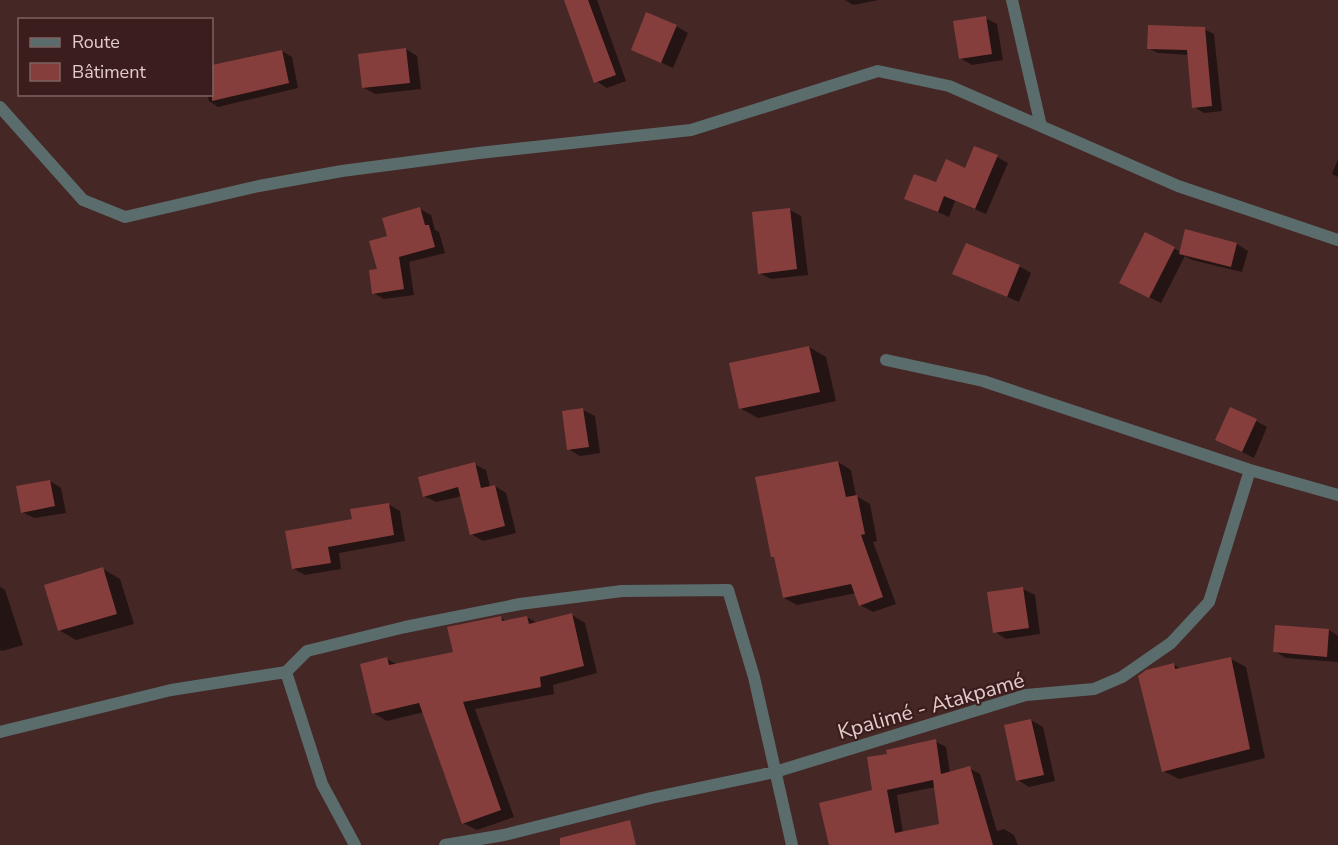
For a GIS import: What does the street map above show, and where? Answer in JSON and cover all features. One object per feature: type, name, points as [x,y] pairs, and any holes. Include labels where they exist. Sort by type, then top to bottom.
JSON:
[{"type":"street","points":[[1012,0],[1041,126]]},
{"type":"street","points":[[0,107],[83,200],[125,217],[259,186],[342,171],[479,153],[691,130],[878,71],[949,86],[1178,186],[1338,240]]},
{"type":"street","points":[[886,360],[982,381],[1250,470],[1338,495]]},
{"type":"street","name":"Kpalimé - Atakpamé","points":[[445,845],[504,835],[651,798],[775,772],[1026,695],[1094,689],[1122,677],[1171,643],[1209,602],[1250,470]]},
{"type":"street","points":[[0,732],[171,690],[286,672],[307,651],[405,627],[520,604],[622,591],[728,590],[754,677],[792,845]]},
{"type":"street","points":[[286,672],[322,784],[355,845]]},
{"type":"building","points":[[564,0],[588,0],[616,75],[594,83]]},
{"type":"building","points":[[646,12],[677,25],[661,63],[631,50]]},
{"type":"building","points":[[986,16],[992,54],[959,59],[953,21]]},
{"type":"building","points":[[1148,25],[1205,27],[1212,106],[1192,108],[1187,50],[1147,49]]},
{"type":"building","points":[[406,48],[410,83],[362,88],[358,54]]},
{"type":"building","points":[[282,50],[289,83],[212,101],[213,65]]},
{"type":"building","points":[[974,146],[998,155],[975,209],[944,196],[938,212],[904,199],[914,174],[936,182],[946,159],[965,168]]},
{"type":"building","points":[[420,207],[425,225],[429,225],[435,247],[399,257],[404,289],[372,294],[369,270],[377,269],[369,241],[387,236],[382,218]]},
{"type":"building","points":[[790,208],[797,269],[758,274],[752,212]]},
{"type":"building","points":[[1185,229],[1237,243],[1231,267],[1179,254]]},
{"type":"building","points":[[1145,232],[1175,247],[1149,298],[1119,283]]},
{"type":"building","points":[[966,243],[1020,265],[1007,297],[952,274]]},
{"type":"building","points":[[809,346],[820,392],[739,409],[729,363]]},
{"type":"building","points":[[1230,407],[1257,419],[1242,452],[1215,440]]},
{"type":"building","points":[[583,408],[589,447],[567,450],[562,411]]},
{"type":"building","points":[[838,461],[846,497],[857,495],[865,534],[861,535],[883,597],[859,606],[851,584],[783,598],[774,557],[771,557],[755,477]]},
{"type":"building","points":[[475,462],[481,488],[495,485],[505,526],[470,535],[458,487],[423,497],[418,477]]},
{"type":"building","points":[[50,480],[55,506],[21,513],[16,486]]},
{"type":"building","points":[[389,503],[394,535],[328,547],[331,563],[292,569],[285,531],[352,519],[350,509]]},
{"type":"building","points":[[103,567],[117,614],[58,631],[44,585]]},
{"type":"building","points":[[1023,587],[1029,628],[993,633],[987,592]]},
{"type":"building","points":[[572,613],[584,666],[540,677],[541,687],[463,702],[501,810],[462,824],[419,703],[372,714],[360,664],[387,657],[389,665],[453,652],[447,627],[501,616],[502,621],[527,616],[529,624]]},
{"type":"building","points":[[1275,625],[1329,629],[1327,657],[1273,652]]},
{"type":"building","points":[[1231,657],[1250,749],[1162,772],[1138,676],[1146,670],[1174,663],[1175,669]]},
{"type":"building","points":[[1031,719],[1044,775],[1016,781],[1004,725]]},
{"type":"building","points":[[936,739],[941,774],[970,766],[993,845],[829,845],[819,803],[872,790],[867,757],[887,754],[886,750]],"holes":[[[933,780],[939,824],[895,833],[887,790]]]},
{"type":"building","points":[[630,820],[636,845],[560,845],[560,838]]}]
